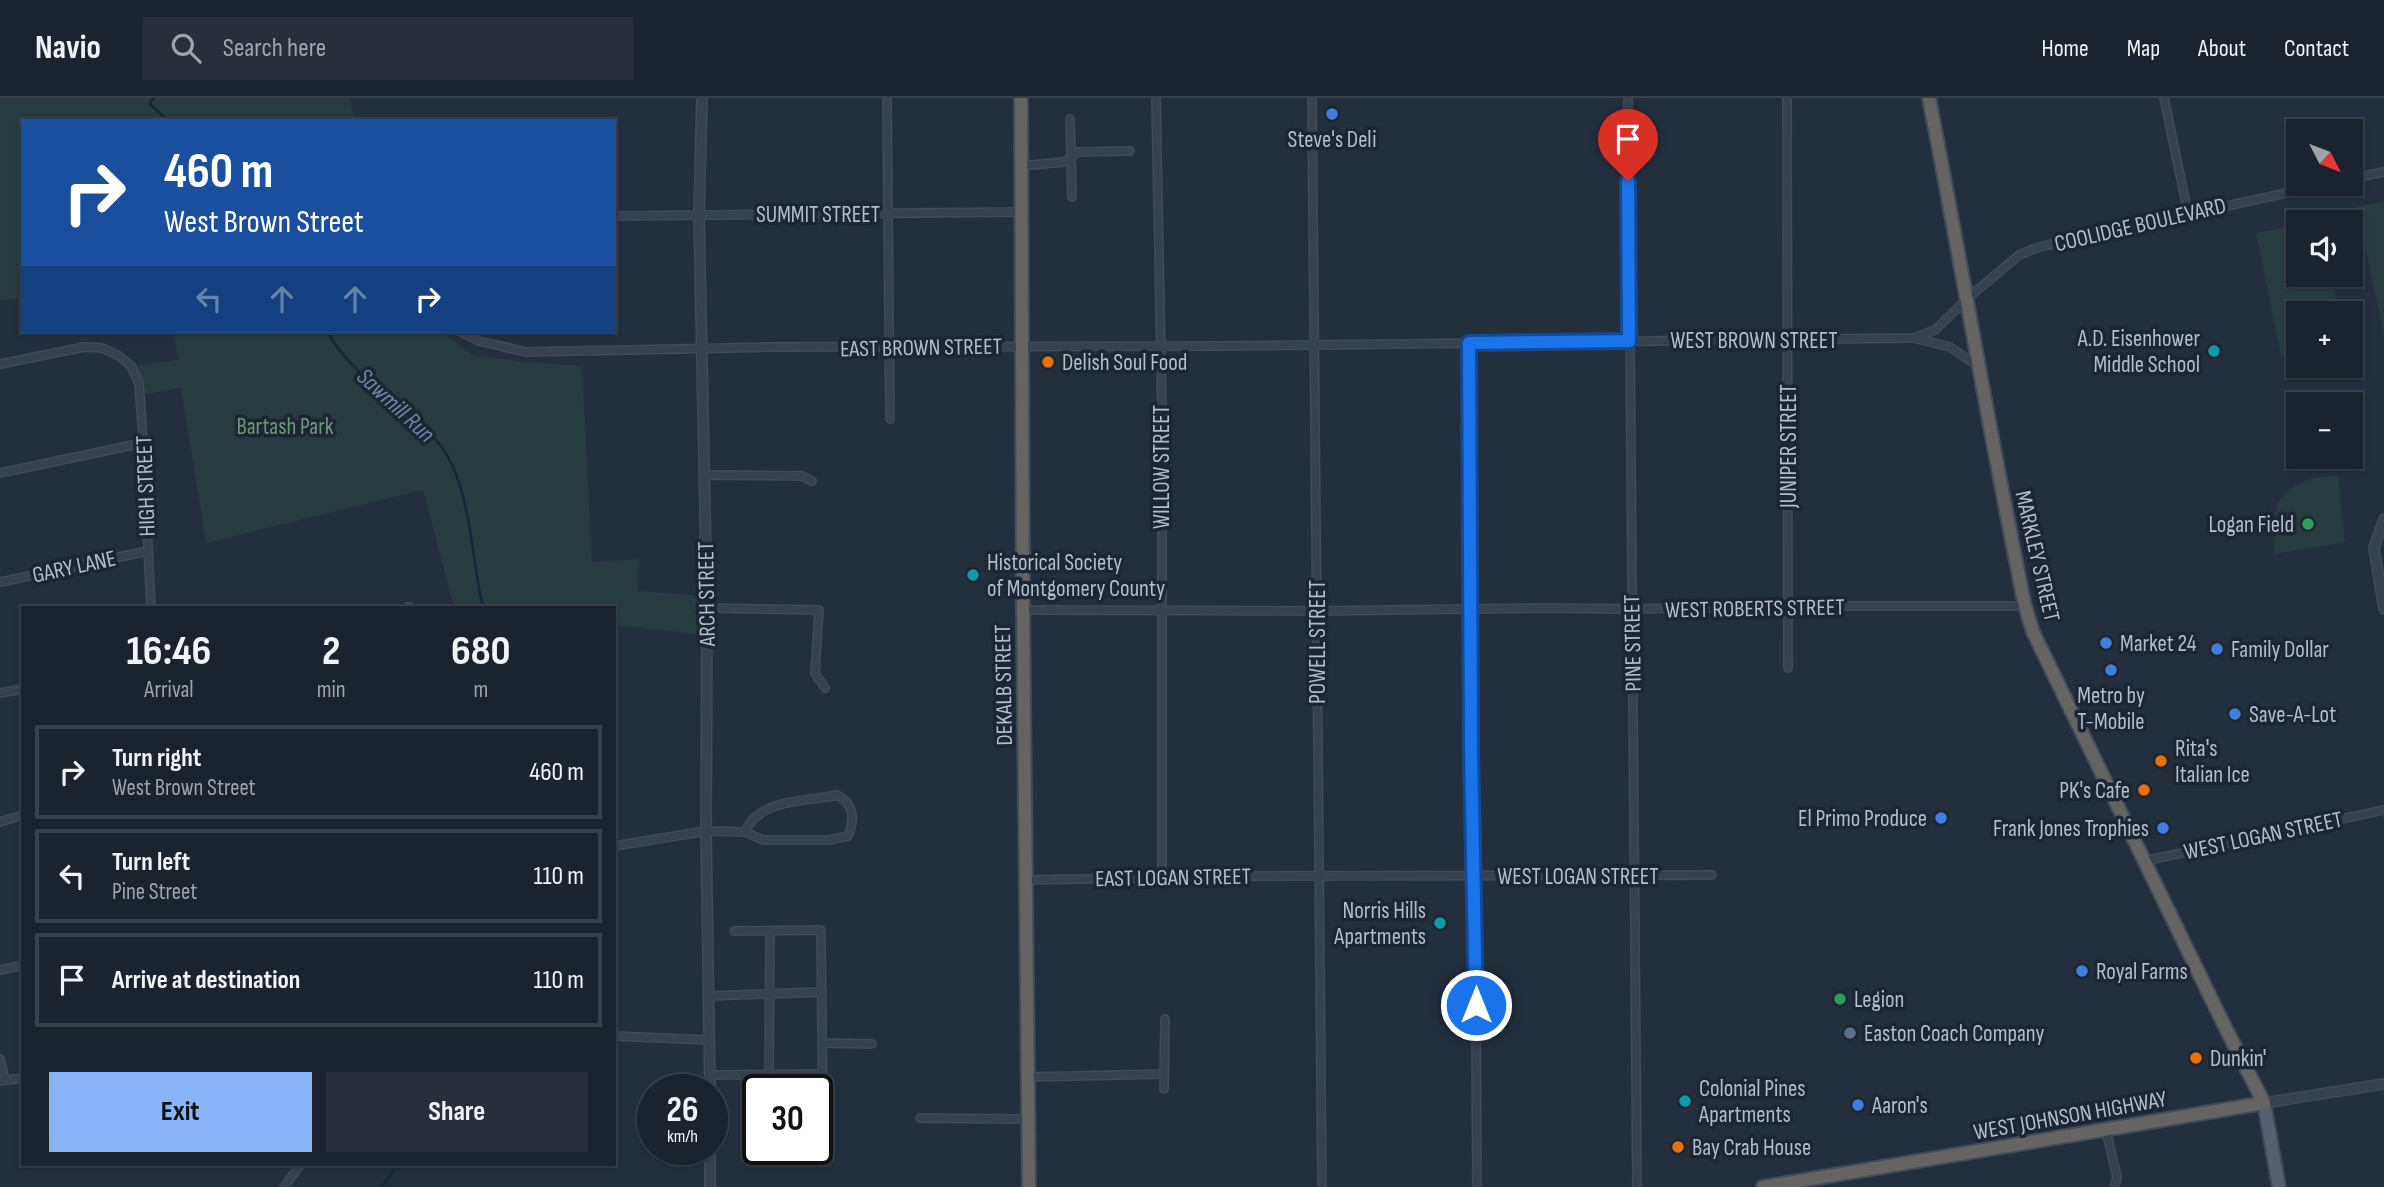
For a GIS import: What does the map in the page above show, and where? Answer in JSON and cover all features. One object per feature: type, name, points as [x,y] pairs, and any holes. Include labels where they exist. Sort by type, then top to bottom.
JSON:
[{"type":"highway","name":"DEKALB STREET","points":[[1021,98],[1029,1187]]},
{"type":"highway","name":"MARKLEY STREET","points":[[1929,98],[1968,298],[1988,422],[2025,606],[2046,662],[2264,1103]]},
{"type":"highway","name":"WEST JOHNSON HIGHWAY","points":[[1763,1187],[1823,1182],[2264,1103]]},
{"type":"main road","points":[[2264,1103],[2280,1187]]},
{"type":"street","name":"ARCH STREET","points":[[702,98],[699,215],[710,1074]]},
{"type":"street","points":[[887,98],[890,419]]},
{"type":"street","name":"WILLOW STREET","points":[[1156,98],[1162,878]]},
{"type":"street","name":"POWELL STREET","points":[[1312,98],[1322,1187]]},
{"type":"street","name":"PINE STREET","points":[[1628,98],[1637,1187]]},
{"type":"street","name":"JUNIPER STREET","points":[[1787,98],[1788,668]]},
{"type":"street","points":[[2164,98],[2188,213]]},
{"type":"street","points":[[1070,119],[1072,197]]},
{"type":"street","points":[[1021,166],[1065,162],[1078,152],[1130,152]]},
{"type":"street","points":[[2363,176],[2384,172]]},
{"type":"street","name":"COOLIDGE BOULEVARD","points":[[1968,298],[2019,255],[2039,247],[2286,193]]},
{"type":"street","name":"SUMMIT STREET","points":[[616,216],[1022,212]]},
{"type":"street","name":"WEST BROWN STREET","points":[[1315,344],[1914,338],[1935,330],[1968,298]]},
{"type":"street","name":"EAST BROWN STREET","points":[[463,333],[479,341],[526,352],[702,348],[1315,344]]},
{"type":"street","points":[[1914,338],[1950,347],[1980,368]]},
{"type":"street","points":[[1469,343],[1477,1187]]},
{"type":"street","name":"HIGH STREET","points":[[0,364],[84,347],[102,348],[119,356],[131,366],[139,383],[151,606]]},
{"type":"street","points":[[0,473],[142,443]]},
{"type":"street","points":[[704,475],[802,476],[812,481]]},
{"type":"street","points":[[2384,519],[2374,548],[2384,608]]},
{"type":"street","name":"GARY LANE","points":[[0,582],[148,551]]},
{"type":"street","name":"WEST ROBERTS STREET","points":[[1023,610],[1317,611],[2025,606]]},
{"type":"street","points":[[706,608],[819,610],[815,673],[825,688]]},
{"type":"street","points":[[0,693],[21,689]]},
{"type":"street","points":[[616,846],[706,831],[744,832],[763,840],[829,840],[848,836],[852,826],[851,809],[844,798],[836,795],[767,808],[749,821],[744,832]]},
{"type":"street","name":"WEST LOGAN STREET","points":[[2143,861],[2384,810]]},
{"type":"street","points":[[0,822],[21,816]]},
{"type":"street","name":"WEST LOGAN STREET","points":[[1318,876],[1712,876]]},
{"type":"street","name":"EAST LOGAN STREET","points":[[1028,880],[1318,876]]},
{"type":"street","points":[[734,931],[821,930],[822,1074]]},
{"type":"street","points":[[769,1074],[770,932]]},
{"type":"street","points":[[0,970],[21,965]]},
{"type":"street","points":[[709,996],[822,992]]},
{"type":"street","points":[[1164,1089],[1165,1019]]},
{"type":"street","points":[[616,1036],[710,1040]]},
{"type":"street","points":[[822,1043],[872,1044]]},
{"type":"street","points":[[0,1059],[2,1080],[21,1078]]},
{"type":"street","points":[[1029,1077],[1164,1074]]},
{"type":"street","name":"WEST JOHNSON HIGHWAY","points":[[2264,1103],[2384,1084]]},
{"type":"street","points":[[920,1118],[1030,1119]]},
{"type":"street","points":[[2106,1130],[2117,1177],[2115,1187]]},
{"type":"street","points":[[710,1165],[710,1187]]},
{"type":"street","points":[[284,1187],[300,1166]]},
{"type":"green space","points":[[0,98],[350,98],[354,119],[21,119],[21,298],[0,300]]},
{"type":"green space","points":[[2384,201],[2384,336],[2363,236],[2363,210],[2358,210],[2357,207]]},
{"type":"green space","points":[[2286,227],[2286,287],[2334,287],[2336,301],[2286,301],[2286,355],[2281,356],[2256,233]]},
{"type":"green space","name":"Bartash Park","points":[[174,333],[444,333],[472,355],[582,366],[592,562],[639,559],[638,591],[706,596],[706,635],[616,625],[616,606],[454,606],[423,490],[206,543],[181,388],[140,395],[131,366],[178,360]]},
{"type":"green space","name":"Logan Field","points":[[2338,475],[2345,542],[2275,554],[2274,521],[2285,494],[2305,481]]},
{"type":"waterway","name":"Sawmill Run","points":[[153,98],[150,104],[166,119]]},
{"type":"waterway","name":"Sawmill Run","points":[[328,333],[338,348],[365,377],[427,430],[451,462],[465,502],[483,606]]},
{"type":"waterway","name":"Sawmill Run","points":[[382,1187],[397,1166]]},
{"type":"place","name":"Steve's Deli","points":[[1332,114]]},
{"type":"place","name":"A.D. Eisenhower Middle School","points":[[2214,351]]},
{"type":"place","name":"Delish Soul Food","points":[[1048,362]]},
{"type":"place","name":"Logan Field","points":[[2308,524]]},
{"type":"place","name":"Historical Society of Montgomery County","points":[[973,575]]},
{"type":"place","name":"Market 24","points":[[2106,643]]},
{"type":"place","name":"Family Dollar","points":[[2217,649]]},
{"type":"place","name":"Metro by T-Mobile","points":[[2111,670]]},
{"type":"place","name":"Save-A-Lot","points":[[2235,714]]},
{"type":"place","name":"Rita's Italian Ice","points":[[2161,761]]},
{"type":"place","name":"PK's Cafe","points":[[2144,790]]},
{"type":"place","name":"El Primo Produce","points":[[1941,818]]},
{"type":"place","name":"Frank Jones Trophies","points":[[2163,828]]},
{"type":"place","name":"Norris Hills Apartments","points":[[1440,923]]},
{"type":"place","name":"Royal Farms","points":[[2082,971]]},
{"type":"place","name":"Legion","points":[[1840,999]]},
{"type":"place","name":"Easton Coach Company","points":[[1850,1033]]},
{"type":"place","name":"Dunkin'","points":[[2196,1058]]},
{"type":"place","name":"Colonial Pines Apartments","points":[[1685,1101]]},
{"type":"place","name":"Aaron's","points":[[1858,1105]]},
{"type":"place","name":"Bay Crab House","points":[[1678,1147]]},
{"type":"route","points":[[1476,1005],[1471,750],[1469,343],[1629,341],[1628,181]]}]
